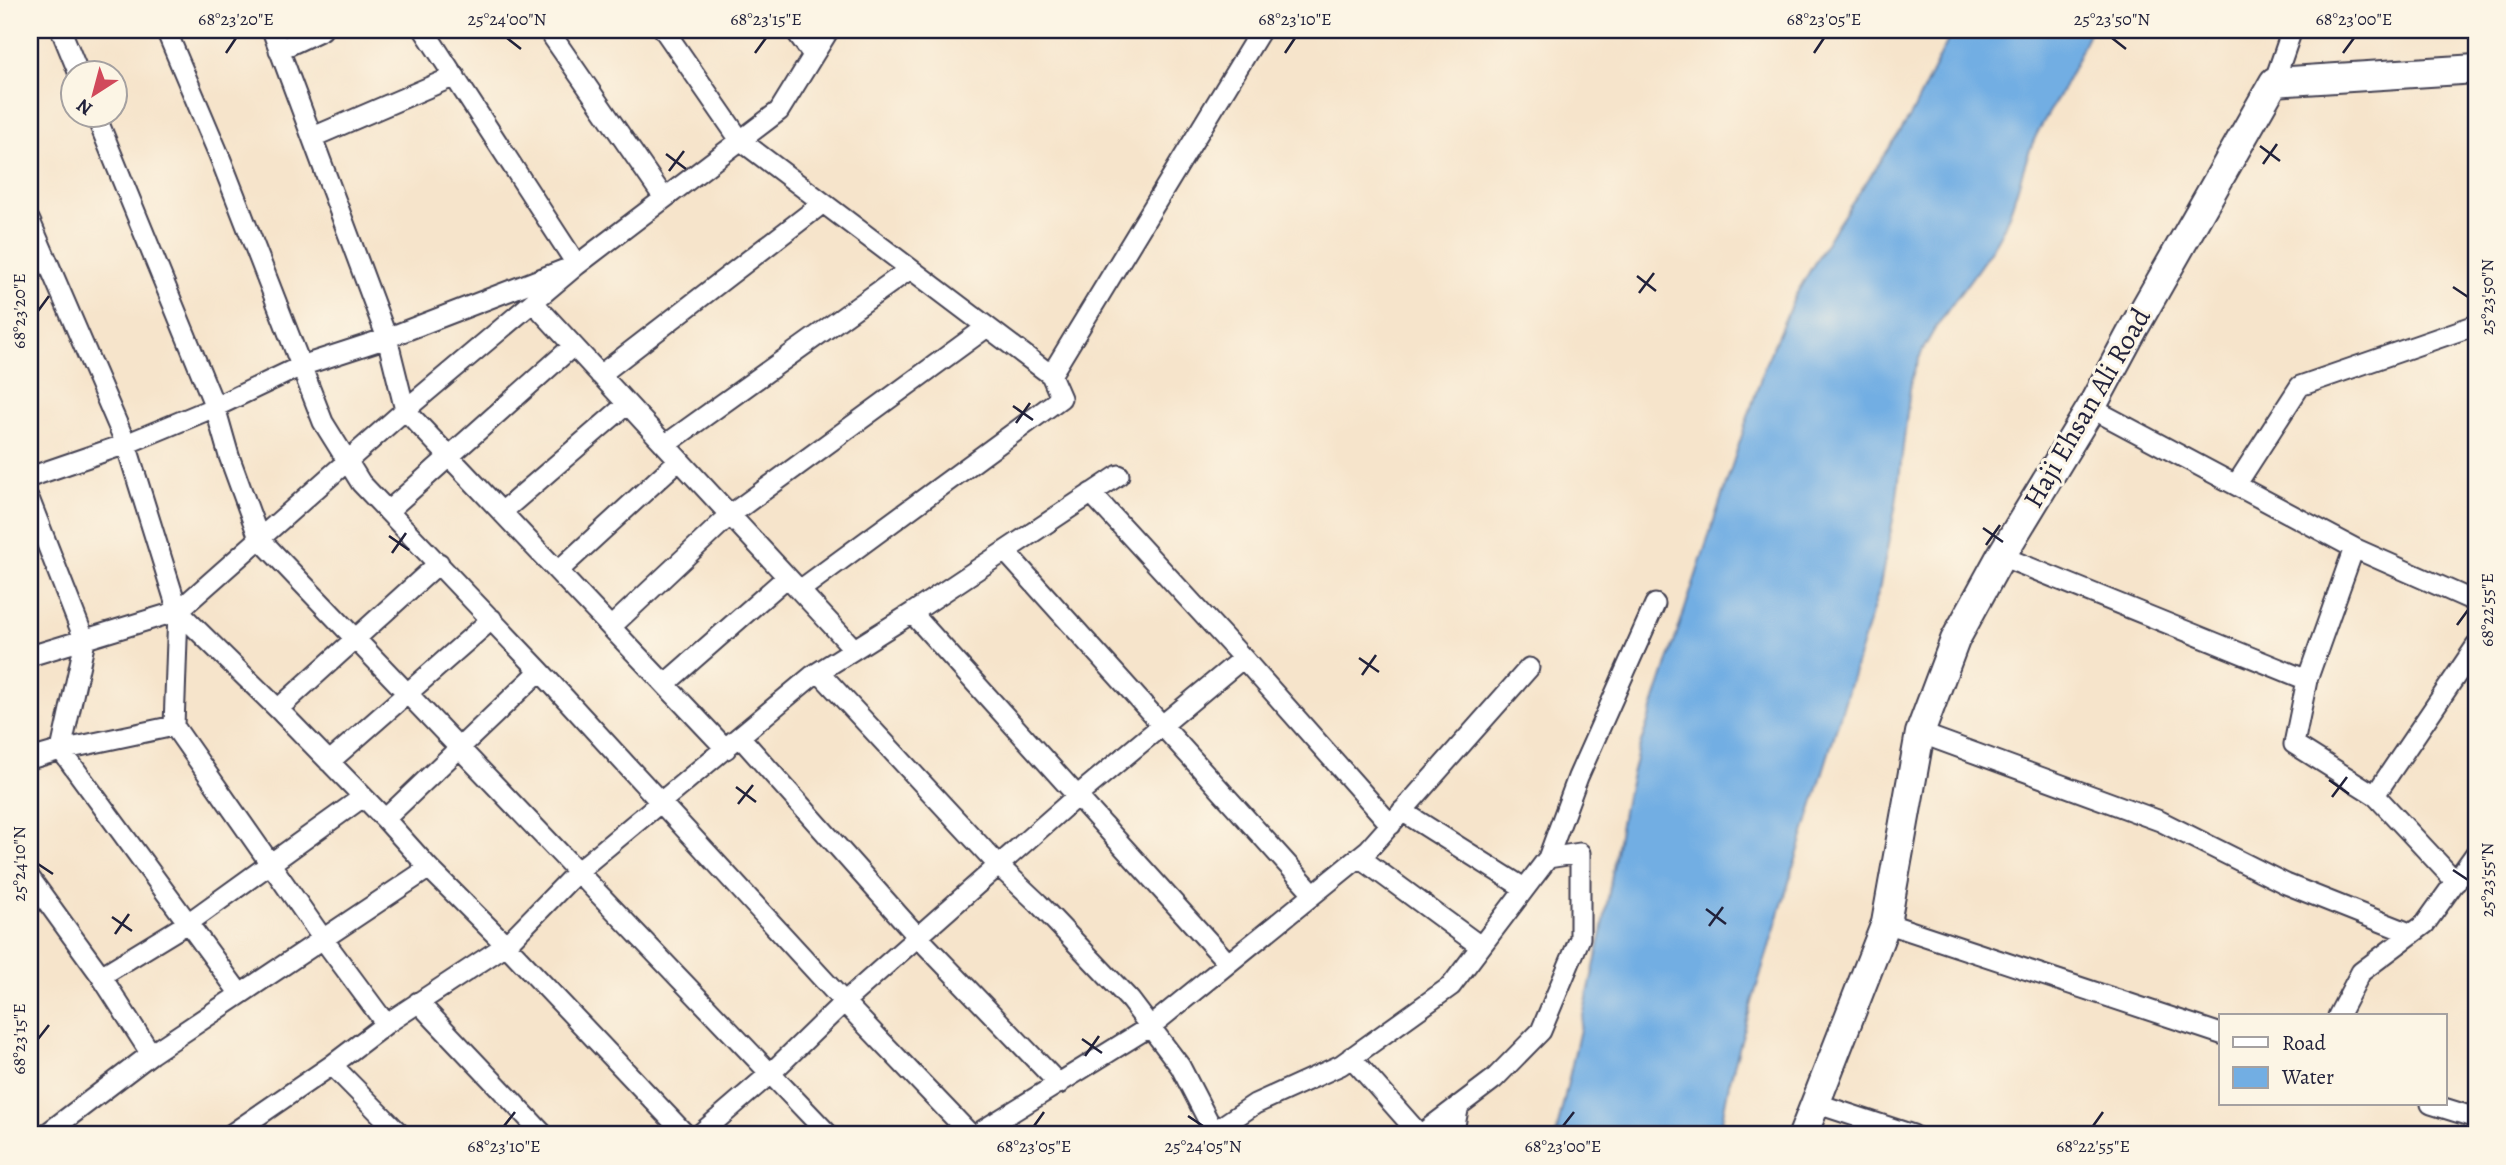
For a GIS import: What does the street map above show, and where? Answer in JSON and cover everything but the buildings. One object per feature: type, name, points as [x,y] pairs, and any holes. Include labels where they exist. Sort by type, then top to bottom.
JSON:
[{"type":"street","points":[[61,30],[73,60]]},
{"type":"street","points":[[166,30],[219,155],[323,422],[361,483],[492,619],[844,1002],[973,1135],[1151,1026],[1359,857],[1529,668]]},
{"type":"street","points":[[272,30],[387,338],[405,410],[665,684],[733,743],[1059,1084]]},
{"type":"street","points":[[279,50],[322,30]]},
{"type":"street","points":[[425,30],[577,265]]},
{"type":"street","points":[[548,30],[664,198]]},
{"type":"street","points":[[664,30],[740,140],[1051,375],[1061,398],[793,584],[665,684]]},
{"type":"street","points":[[795,30],[813,55]]},
{"type":"street","points":[[30,656],[178,611],[405,410],[577,265],[779,111],[829,30]]},
{"type":"street","points":[[1051,375],[1261,30]]},
{"type":"street","points":[[2292,30],[2274,82],[2476,69]]},
{"type":"street","points":[[313,138],[455,76]]},
{"type":"street","name":"Haji Ehsan Ali Road","points":[[1803,1135],[1886,923],[1920,733],[1955,640],[2001,556],[2091,408],[2141,314],[2274,82]]},
{"type":"street","points":[[102,130],[215,407],[258,538],[828,1135]]},
{"type":"street","points":[[600,375],[822,203]]},
{"type":"street","points":[[32,234],[126,444],[178,611],[174,726],[386,1024]]},
{"type":"street","points":[[30,477],[126,444],[215,407],[301,366],[387,338],[577,265]]},
{"type":"street","points":[[665,445],[910,269]]},
{"type":"street","points":[[533,302],[854,649]]},
{"type":"street","points":[[2236,485],[2300,386],[2476,325]]},
{"type":"street","points":[[611,627],[730,515],[987,327]]},
{"type":"street","points":[[389,510],[573,346]]},
{"type":"street","points":[[502,512],[627,404]]},
{"type":"street","points":[[2091,408],[2354,548],[2476,602]]},
{"type":"street","points":[[558,571],[679,460]]},
{"type":"street","points":[[230,1135],[256,1128],[386,1024],[506,945],[578,871],[818,672],[912,613],[1119,475]]},
{"type":"street","points":[[1091,493],[1396,818],[1524,888]]},
{"type":"street","points":[[30,501],[85,641],[61,750],[240,994]]},
{"type":"street","points":[[2354,548],[2307,680],[2294,744],[2375,795],[2456,882]]},
{"type":"street","points":[[1005,551],[1314,894]]},
{"type":"street","points":[[2001,556],[2307,680]]},
{"type":"street","points":[[278,709],[439,563]]},
{"type":"street","points":[[818,672],[1151,1026],[1180,1066],[1211,1133],[1255,1104],[1341,1065],[1451,986],[1548,858],[1578,777],[1655,604]]},
{"type":"street","points":[[178,611],[385,819],[429,869],[506,945],[686,1135]]},
{"type":"street","points":[[912,613],[1228,963]]},
{"type":"street","points":[[328,762],[492,619]]},
{"type":"street","points":[[2375,795],[2476,646]]},
{"type":"street","points":[[699,1135],[771,1073],[844,1002],[1077,796],[1243,658]]},
{"type":"street","points":[[385,819],[540,671]]},
{"type":"street","points":[[30,759],[174,726]]},
{"type":"street","points":[[1920,733],[2160,821],[2286,884],[2412,934]]},
{"type":"street","points":[[101,976],[188,923],[363,797]]},
{"type":"street","points":[[1351,1057],[1420,1135],[1494,1079],[1541,1031],[1580,938],[1580,853],[1548,858]]},
{"type":"street","points":[[2339,1014],[2361,972],[2425,924],[2476,853]]},
{"type":"street","points":[[1359,857],[1480,946]]},
{"type":"street","points":[[45,1135],[151,1054],[429,869]]},
{"type":"street","points":[[30,878],[36,902],[101,976],[151,1054]]},
{"type":"street","points":[[1886,923],[2219,1033]]},
{"type":"street","points":[[418,1002],[544,1135]]},
{"type":"street","points":[[332,1065],[401,1135]]},
{"type":"street","points":[[1815,1103],[1913,1135]]},
{"type":"street","points":[[1454,1135],[1459,1105]]},
{"type":"street","points":[[2437,1106],[2476,1118]]},
{"type":"water","points":[[1953,30],[2090,30],[2067,81],[2034,140],[2000,235],[1927,342],[1911,381],[1896,504],[1879,590],[1753,999],[1729,1084],[1719,1135],[1556,1135],[1602,932],[1624,806],[1637,755],[1765,365],[1795,296],[1834,230],[1910,117]]}]
